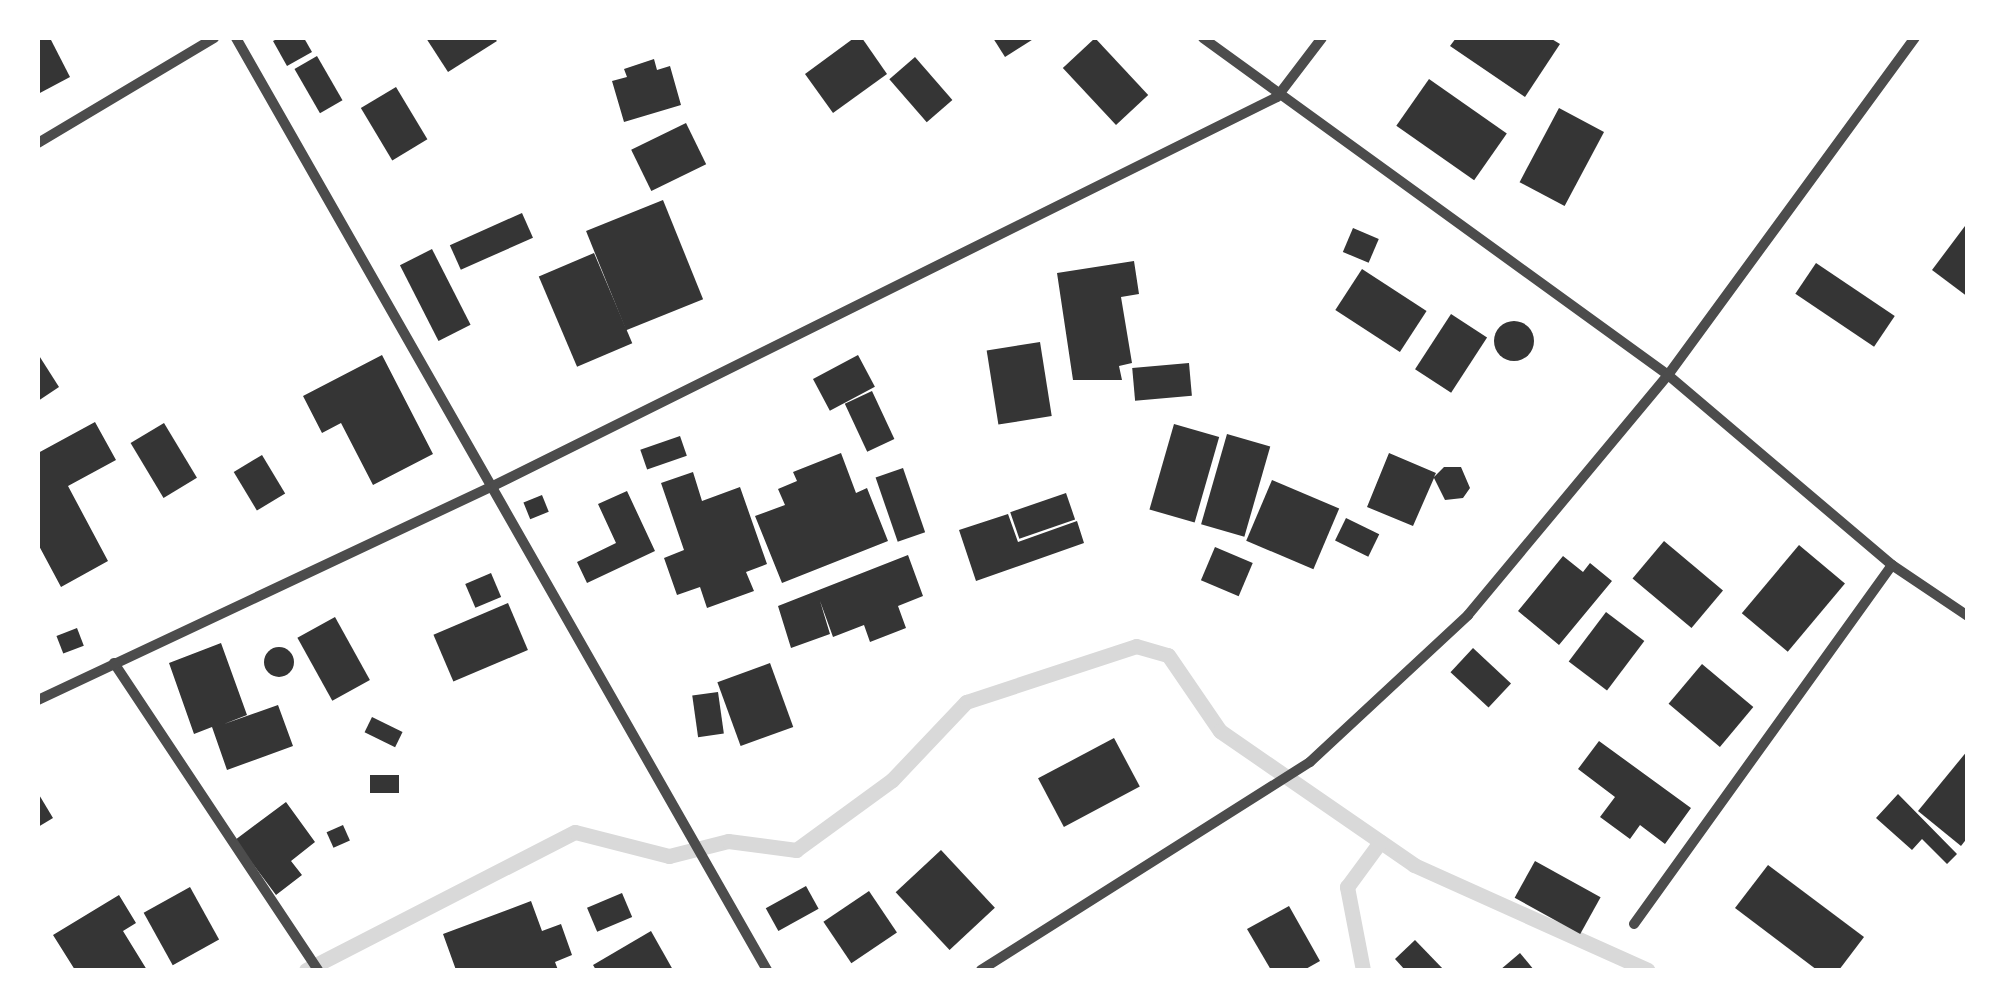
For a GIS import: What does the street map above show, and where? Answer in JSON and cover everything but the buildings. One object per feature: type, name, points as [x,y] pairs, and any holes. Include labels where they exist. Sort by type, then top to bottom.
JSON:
[{"type":"street","points":[[38,144],[214,38]]},
{"type":"street","points":[[236,38],[496,484],[767,970]]},
{"type":"street","points":[[1203,38],[1277,96],[1668,376],[1892,565],[1968,616]]},
{"type":"street","points":[[38,700],[496,484],[1277,96],[1322,38]]},
{"type":"street","points":[[982,970],[1310,762],[1468,614],[1668,376],[1915,38]]},
{"type":"street","points":[[1634,924],[1892,565]]},
{"type":"street","points":[[114,664],[318,970]]},
{"type":"waterway","points":[[306,970],[575,832],[669,856],[728,841],[796,850],[892,780],[966,702],[1136,646],[1168,655],[1220,731],[1414,865],[1648,970]]},
{"type":"waterway","points":[[1363,970],[1347,887],[1380,842]]}]
